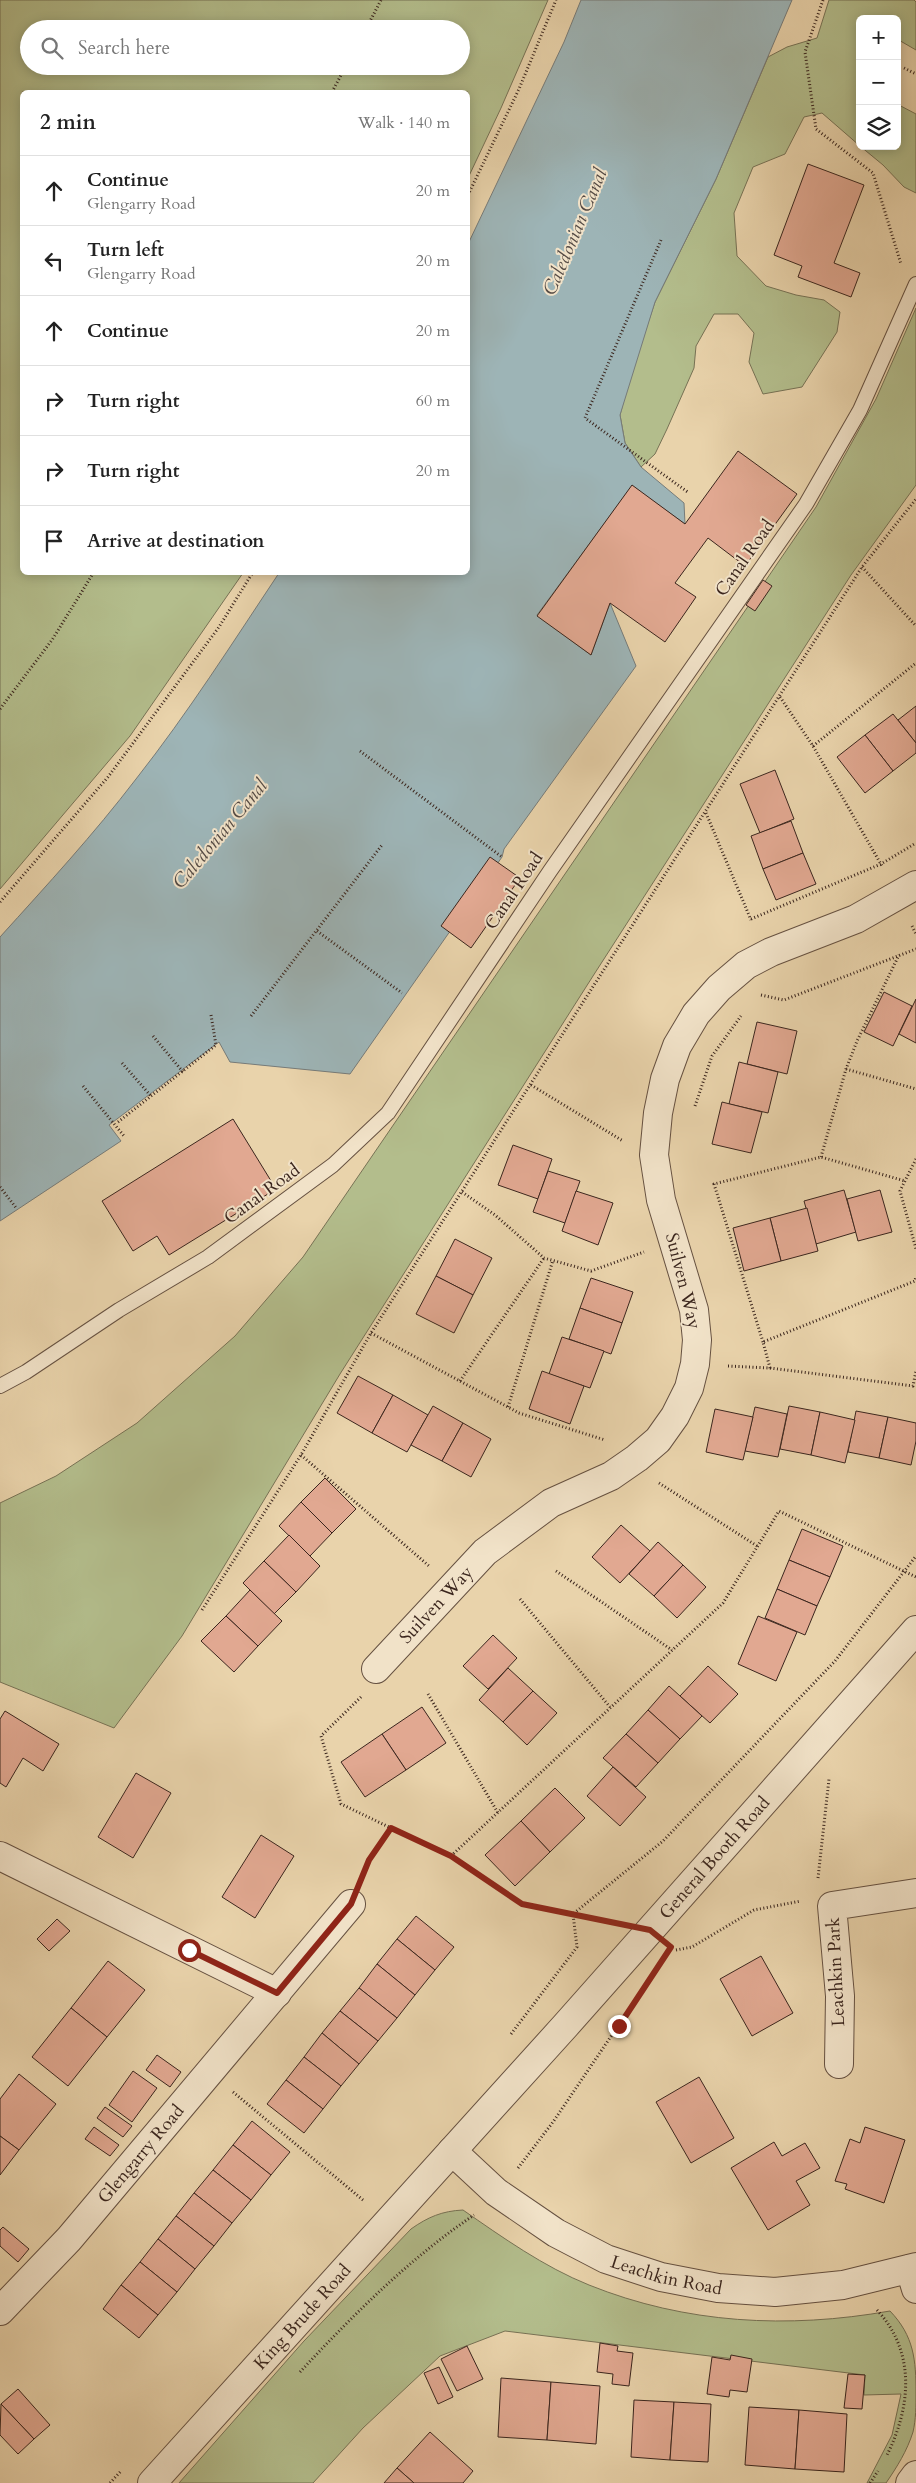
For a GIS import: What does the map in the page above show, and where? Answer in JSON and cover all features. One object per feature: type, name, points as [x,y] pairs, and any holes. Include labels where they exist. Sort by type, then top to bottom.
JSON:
[{"type":"street","name":"Suilven Way","points":[[376,1670],[485,1552],[551,1503],[611,1476],[637,1458],[658,1440],[675,1416],[689,1388],[695,1364],[697,1340],[694,1310],[661,1200],[654,1155],[658,1113],[664,1079],[678,1046],[696,1014],[719,988],[746,965],[771,952],[856,919],[907,890]]},
{"type":"street","name":"General Booth Road","points":[[452,2152],[916,1630]]},
{"type":"street","points":[[0,1856],[277,1993]]},
{"type":"street","name":"Leachkin Park","points":[[839,2064],[840,1996],[824,1904],[916,1893]]},
{"type":"street","name":"Glengarry Road","points":[[0,2311],[69,2239],[351,1904]]},
{"type":"street","name":"Leachkin Road","points":[[452,2152],[496,2192],[556,2233],[606,2260],[661,2277],[718,2288],[775,2292],[914,2275]]},
{"type":"street","name":"King Brude Road","points":[[152,2483],[452,2152]]},
{"type":"street","points":[[910,2483],[916,2475]]},
{"type":"lane","name":"Canal Road","points":[[0,1386],[26,1372],[119,1310],[208,1258],[333,1165],[388,1112],[550,871],[806,504],[860,410],[915,286]]},
{"type":"path","points":[[371,20],[381,0]]},
{"type":"path","points":[[470,191],[519,89],[556,0]]},
{"type":"path","points":[[823,0],[805,52],[816,130],[873,173],[906,278],[915,286]]},
{"type":"path","points":[[904,68],[916,74]]},
{"type":"path","points":[[333,90],[341,75]]},
{"type":"path","points":[[661,240],[585,418],[689,493]]},
{"type":"path","points":[[202,1610],[300,1455],[371,1332],[532,1085],[862,567],[916,499]]},
{"type":"path","points":[[862,567],[916,626]]},
{"type":"path","points":[[0,709],[52,640],[92,575]]},
{"type":"path","points":[[0,902],[108,777],[219,627],[251,575]]},
{"type":"path","points":[[813,746],[916,663]]},
{"type":"path","points":[[780,697],[813,746],[881,864],[907,890]]},
{"type":"path","points":[[360,751],[502,857]]},
{"type":"path","points":[[706,813],[751,919],[771,952]]},
{"type":"path","points":[[751,919],[881,864],[916,843]]},
{"type":"path","points":[[252,1016],[382,845]]},
{"type":"path","points":[[317,931],[402,993]]},
{"type":"path","points":[[756,994],[784,1000],[916,949]]},
{"type":"path","points":[[821,1157],[846,1069],[857,1041],[899,955]]},
{"type":"path","points":[[694,1109],[712,1056],[746,1010]]},
{"type":"path","points":[[118,1122],[216,1045],[211,1015]]},
{"type":"path","points":[[153,1036],[183,1072]]},
{"type":"path","points":[[122,1062],[151,1096]]},
{"type":"path","points":[[846,1069],[916,1089]]},
{"type":"path","points":[[532,1085],[634,1148],[654,1155]]},
{"type":"path","points":[[83,1086],[124,1136]]},
{"type":"path","points":[[770,1368],[714,1184],[821,1157],[905,1181]]},
{"type":"path","points":[[916,1159],[900,1192],[916,1248]]},
{"type":"path","points":[[0,1187],[17,1209]]},
{"type":"path","points":[[462,1192],[495,1215],[544,1258],[591,1271],[673,1242]]},
{"type":"path","points":[[460,1380],[544,1258]]},
{"type":"path","points":[[508,1407],[553,1260]]},
{"type":"path","points":[[763,1342],[914,1281],[916,1277]]},
{"type":"path","points":[[371,1332],[519,1413],[622,1446],[637,1458],[647,1475],[757,1546]]},
{"type":"path","points":[[695,1364],[770,1368],[913,1386],[916,1371]]},
{"type":"path","points":[[300,1455],[406,1545]]},
{"type":"path","points":[[451,1856],[722,1603],[779,1511],[916,1577]]},
{"type":"path","points":[[573,1914],[663,1841],[835,1661],[916,1556]]},
{"type":"path","points":[[556,1571],[672,1650]]},
{"type":"path","points":[[520,1599],[610,1707]]},
{"type":"path","points":[[376,1670],[374,1685],[321,1736],[341,1804],[451,1856],[522,1904],[650,1930],[679,1951],[692,1947],[754,1910],[797,1900],[824,1904],[836,1722]]},
{"type":"path","points":[[428,1694],[498,1812]]},
{"type":"path","points":[[351,1904],[369,1860],[391,1828]]},
{"type":"path","points":[[504,2042],[577,1947],[573,1914]]},
{"type":"path","points":[[294,2379],[354,2314],[436,2240],[476,2214],[526,2160],[640,1994]]},
{"type":"path","points":[[210,2072],[364,2200],[358,2208]]},
{"type":"path","points":[[851,2283],[887,2322],[906,2366],[908,2381],[901,2422],[884,2462]]},
{"type":"path","points":[[110,2483],[123,2469]]},
{"type":"path","points":[[870,2483],[879,2470]]},
{"type":"green space","points":[[0,0],[548,0],[470,174],[470,90],[20,90],[20,575],[242,575],[130,736],[0,889]]},
{"type":"green space","points":[[829,0],[914,0],[916,2],[916,50],[901,41],[901,15],[856,15],[856,143],[822,113],[804,117],[785,154],[753,167],[734,213],[737,256],[766,286],[796,295],[824,300],[840,312],[837,332],[802,387],[763,394],[749,362],[754,333],[738,314],[714,314],[696,346],[694,368],[667,429],[655,454],[641,467],[625,443],[620,415],[629,380],[655,302],[716,179],[768,57],[787,47],[817,38]]},
{"type":"green space","points":[[901,106],[916,114],[916,193],[904,187],[883,165],[865,150],[901,150]]},
{"type":"green space","points":[[916,308],[916,485],[851,575],[593,976],[340,1374],[182,1636],[114,1728],[0,1682],[0,1503],[56,1476],[137,1423],[235,1336],[303,1257],[816,507],[876,399]]},
{"type":"green space","points":[[463,2210],[524,2251],[572,2278],[626,2298],[663,2308],[700,2315],[776,2321],[852,2317],[890,2311],[898,2320],[909,2339],[914,2359],[916,2381],[916,2408],[913,2432],[898,2465],[886,2483],[867,2483],[892,2435],[901,2394],[864,2395],[865,2375],[505,2331],[440,2356],[363,2428],[313,2483],[179,2483],[304,2341],[411,2229],[436,2215]]},
{"type":"water","name":"Caledonian Canal","points":[[581,0],[792,0],[716,179],[655,302],[620,415],[625,443],[641,467],[684,503],[685,524],[632,486],[537,615],[591,655],[610,603],[636,666],[504,849],[502,857],[350,1074],[230,1062],[219,1042],[109,1125],[121,1141],[0,1221],[0,937],[87,839],[155,754],[210,677],[278,575],[470,575],[470,240],[564,42]]},
{"type":"building","points":[[808,164],[864,185],[834,263],[860,273],[851,297],[798,277],[802,266],[774,255]]},
{"type":"building","points":[[738,451],[797,494],[745,566],[708,538],[675,583],[696,597],[665,642],[610,603],[591,655],[537,616],[632,485],[685,524]]},
{"type":"building","points":[[763,580],[772,586],[755,611],[746,605]]},
{"type":"building","points":[[916,706],[916,743],[898,720]]},
{"type":"building","points":[[893,714],[916,743],[916,753],[893,771],[865,735]]},
{"type":"building","points":[[865,735],[893,771],[865,793],[837,757]]},
{"type":"building","points":[[775,770],[794,819],[760,833],[740,784]]},
{"type":"building","points":[[791,821],[803,853],[763,869],[751,836]]},
{"type":"building","points":[[803,853],[816,884],[776,900],[763,869]]},
{"type":"building","points":[[490,857],[520,878],[471,948],[441,926]]},
{"type":"building","points":[[884,992],[912,1006],[893,1046],[864,1032]]},
{"type":"building","points":[[916,999],[916,1043],[899,1034]]},
{"type":"building","points":[[757,1022],[797,1031],[787,1074],[747,1064]]},
{"type":"building","points":[[739,1062],[778,1072],[768,1113],[729,1104]]},
{"type":"building","points":[[722,1102],[762,1112],[751,1153],[712,1144]]},
{"type":"building","points":[[233,1119],[276,1189],[169,1255],[157,1236],[133,1251],[102,1201]]},
{"type":"building","points":[[513,1145],[552,1159],[538,1199],[498,1185]]},
{"type":"building","points":[[548,1171],[580,1181],[565,1223],[533,1212]]},
{"type":"building","points":[[844,1190],[856,1232],[816,1244],[804,1201]]},
{"type":"building","points":[[880,1190],[892,1232],[858,1241],[847,1199]]},
{"type":"building","points":[[576,1191],[613,1203],[598,1245],[562,1231]]},
{"type":"building","points":[[807,1208],[818,1251],[781,1261],[770,1218]]},
{"type":"building","points":[[770,1218],[781,1261],[744,1271],[733,1228]]},
{"type":"building","points":[[455,1239],[492,1258],[473,1295],[436,1276]]},
{"type":"building","points":[[436,1276],[473,1295],[454,1333],[416,1314]]},
{"type":"building","points":[[591,1278],[633,1292],[622,1323],[580,1308]]},
{"type":"building","points":[[580,1308],[622,1323],[611,1354],[569,1339]]},
{"type":"building","points":[[562,1337],[604,1351],[590,1388],[549,1374]]},
{"type":"building","points":[[542,1371],[584,1386],[570,1424],[529,1409]]},
{"type":"building","points":[[358,1376],[393,1395],[372,1433],[337,1413]]},
{"type":"building","points":[[393,1395],[428,1415],[407,1452],[372,1433]]},
{"type":"building","points":[[433,1406],[463,1423],[442,1461],[411,1445]]},
{"type":"building","points":[[789,1406],[820,1412],[811,1455],[780,1449]]},
{"type":"building","points":[[755,1407],[787,1414],[778,1457],[745,1451]]},
{"type":"building","points":[[715,1409],[753,1417],[743,1460],[706,1452]]},
{"type":"building","points":[[856,1411],[888,1417],[879,1458],[848,1452]]},
{"type":"building","points":[[820,1412],[855,1420],[845,1463],[811,1455]]},
{"type":"building","points":[[888,1417],[916,1423],[916,1441],[911,1465],[879,1458]]},
{"type":"building","points":[[463,1423],[491,1439],[471,1477],[442,1461]]},
{"type":"building","points":[[325,1478],[356,1509],[332,1533],[301,1502]]},
{"type":"building","points":[[301,1502],[332,1533],[310,1556],[279,1526]]},
{"type":"building","points":[[621,1525],[650,1551],[620,1583],[592,1557]]},
{"type":"building","points":[[802,1529],[843,1546],[830,1577],[789,1560]]},
{"type":"building","points":[[289,1535],[320,1566],[296,1592],[264,1561]]},
{"type":"building","points":[[658,1542],[683,1565],[654,1596],[629,1574]]},
{"type":"building","points":[[789,1560],[830,1577],[817,1606],[777,1589]]},
{"type":"building","points":[[264,1561],[296,1592],[274,1614],[243,1583]]},
{"type":"building","points":[[683,1565],[706,1587],[677,1618],[654,1596]]},
{"type":"building","points":[[777,1589],[817,1606],[805,1635],[765,1618]]},
{"type":"building","points":[[250,1590],[282,1621],[258,1646],[226,1616]]},
{"type":"building","points":[[226,1616],[258,1646],[234,1672],[201,1641]]},
{"type":"building","points":[[758,1616],[797,1632],[776,1681],[738,1664]]},
{"type":"building","points":[[493,1635],[517,1658],[488,1689],[463,1666]]},
{"type":"building","points":[[708,1666],[738,1694],[710,1723],[680,1696]]},
{"type":"building","points":[[508,1668],[533,1691],[503,1722],[479,1700]]},
{"type":"building","points":[[669,1686],[702,1716],[680,1739],[648,1710]]},
{"type":"building","points":[[533,1691],[557,1713],[527,1745],[503,1722]]},
{"type":"building","points":[[422,1707],[446,1743],[406,1770],[382,1734]]},
{"type":"building","points":[[648,1710],[680,1739],[658,1763],[626,1734]]},
{"type":"building","points":[[5,1711],[59,1744],[43,1771],[23,1758],[6,1787],[0,1783],[0,1719]]},
{"type":"building","points":[[382,1734],[406,1770],[365,1797],[341,1762]]},
{"type":"building","points":[[626,1734],[658,1763],[636,1787],[603,1758]]},
{"type":"building","points":[[613,1767],[646,1797],[620,1826],[587,1796]]},
{"type":"building","points":[[136,1773],[171,1793],[133,1858],[98,1837]]},
{"type":"building","points":[[555,1788],[585,1818],[550,1852],[521,1821]]},
{"type":"building","points":[[521,1821],[550,1852],[515,1886],[485,1855]]},
{"type":"building","points":[[261,1835],[294,1856],[255,1918],[222,1897]]},
{"type":"building","points":[[416,1916],[454,1947],[435,1970],[397,1939]]},
{"type":"building","points":[[57,1919],[70,1931],[49,1951],[37,1939]]},
{"type":"building","points":[[397,1939],[435,1970],[415,1995],[377,1964]]},
{"type":"building","points":[[761,1956],[793,2013],[752,2036],[720,1979]]},
{"type":"building","points":[[108,1961],[145,1990],[107,2037],[71,2008]]},
{"type":"building","points":[[377,1964],[415,1995],[397,2018],[359,1988]]},
{"type":"building","points":[[359,1988],[397,2018],[378,2041],[340,2011]]},
{"type":"building","points":[[71,2008],[107,2037],[68,2086],[32,2057]]},
{"type":"building","points":[[340,2011],[378,2041],[359,2064],[322,2033]]},
{"type":"building","points":[[322,2033],[359,2064],[341,2086],[304,2057]]},
{"type":"building","points":[[157,2055],[181,2072],[170,2087],[146,2070]]},
{"type":"building","points":[[304,2057],[341,2086],[323,2109],[286,2080]]},
{"type":"building","points":[[133,2071],[157,2088],[132,2122],[109,2105]]},
{"type":"building","points":[[19,2074],[56,2104],[19,2150],[0,2136],[0,2099]]},
{"type":"building","points":[[699,2077],[734,2138],[691,2163],[656,2102]]},
{"type":"building","points":[[286,2080],[323,2109],[304,2133],[267,2104]]},
{"type":"building","points":[[105,2107],[132,2126],[123,2137],[97,2118]]},
{"type":"building","points":[[252,2121],[290,2152],[271,2175],[233,2145]]},
{"type":"building","points":[[94,2127],[119,2145],[110,2156],[85,2139]]},
{"type":"building","points":[[865,2127],[905,2140],[884,2203],[845,2189],[847,2184],[835,2181],[850,2139],[860,2143]]},
{"type":"building","points":[[0,2136],[19,2150],[0,2175]]},
{"type":"building","points":[[774,2142],[782,2156],[805,2143],[820,2168],[796,2181],[810,2205],[768,2230],[731,2168]]},
{"type":"building","points":[[233,2145],[271,2175],[251,2200],[213,2170]]},
{"type":"building","points":[[213,2170],[251,2200],[232,2223],[194,2193]]},
{"type":"building","points":[[194,2193],[232,2223],[214,2246],[176,2216]]},
{"type":"building","points":[[176,2216],[214,2246],[195,2269],[158,2239]]},
{"type":"building","points":[[3,2227],[29,2249],[18,2262],[0,2246],[0,2230]]},
{"type":"building","points":[[158,2239],[195,2269],[177,2292],[140,2262]]},
{"type":"building","points":[[140,2262],[177,2292],[158,2315],[121,2285]]},
{"type":"building","points":[[121,2285],[158,2315],[139,2338],[103,2309]]},
{"type":"building","points":[[600,2343],[618,2346],[617,2351],[633,2353],[629,2386],[612,2384],[613,2374],[597,2372]]},
{"type":"building","points":[[467,2346],[483,2379],[457,2391],[441,2359]]},
{"type":"building","points":[[731,2355],[752,2359],[747,2392],[730,2390],[729,2397],[707,2394],[712,2357],[730,2360]]},
{"type":"building","points":[[439,2367],[453,2397],[438,2404],[424,2373]]},
{"type":"building","points":[[848,2374],[865,2375],[862,2409],[844,2408]]},
{"type":"building","points":[[501,2378],[551,2382],[547,2440],[498,2437]]},
{"type":"building","points":[[551,2382],[600,2386],[596,2444],[547,2440]]},
{"type":"building","points":[[18,2389],[50,2425],[34,2439],[1,2404]]},
{"type":"building","points":[[634,2400],[674,2402],[670,2460],[631,2457]]},
{"type":"building","points":[[674,2402],[711,2404],[708,2462],[670,2460]]},
{"type":"building","points":[[1,2404],[34,2439],[18,2454],[0,2435]]},
{"type":"building","points":[[749,2407],[799,2410],[795,2469],[745,2465]]},
{"type":"building","points":[[799,2410],[847,2414],[844,2472],[795,2469]]},
{"type":"building","points":[[430,2432],[473,2471],[463,2483],[414,2483],[397,2468]]},
{"type":"building","points":[[397,2468],[414,2483],[384,2483]]},
{"type":"route","points":[[189,1950],[277,1993],[351,1904],[369,1860],[391,1828],[451,1856],[522,1904],[650,1930],[671,1947],[619,2026]]}]
